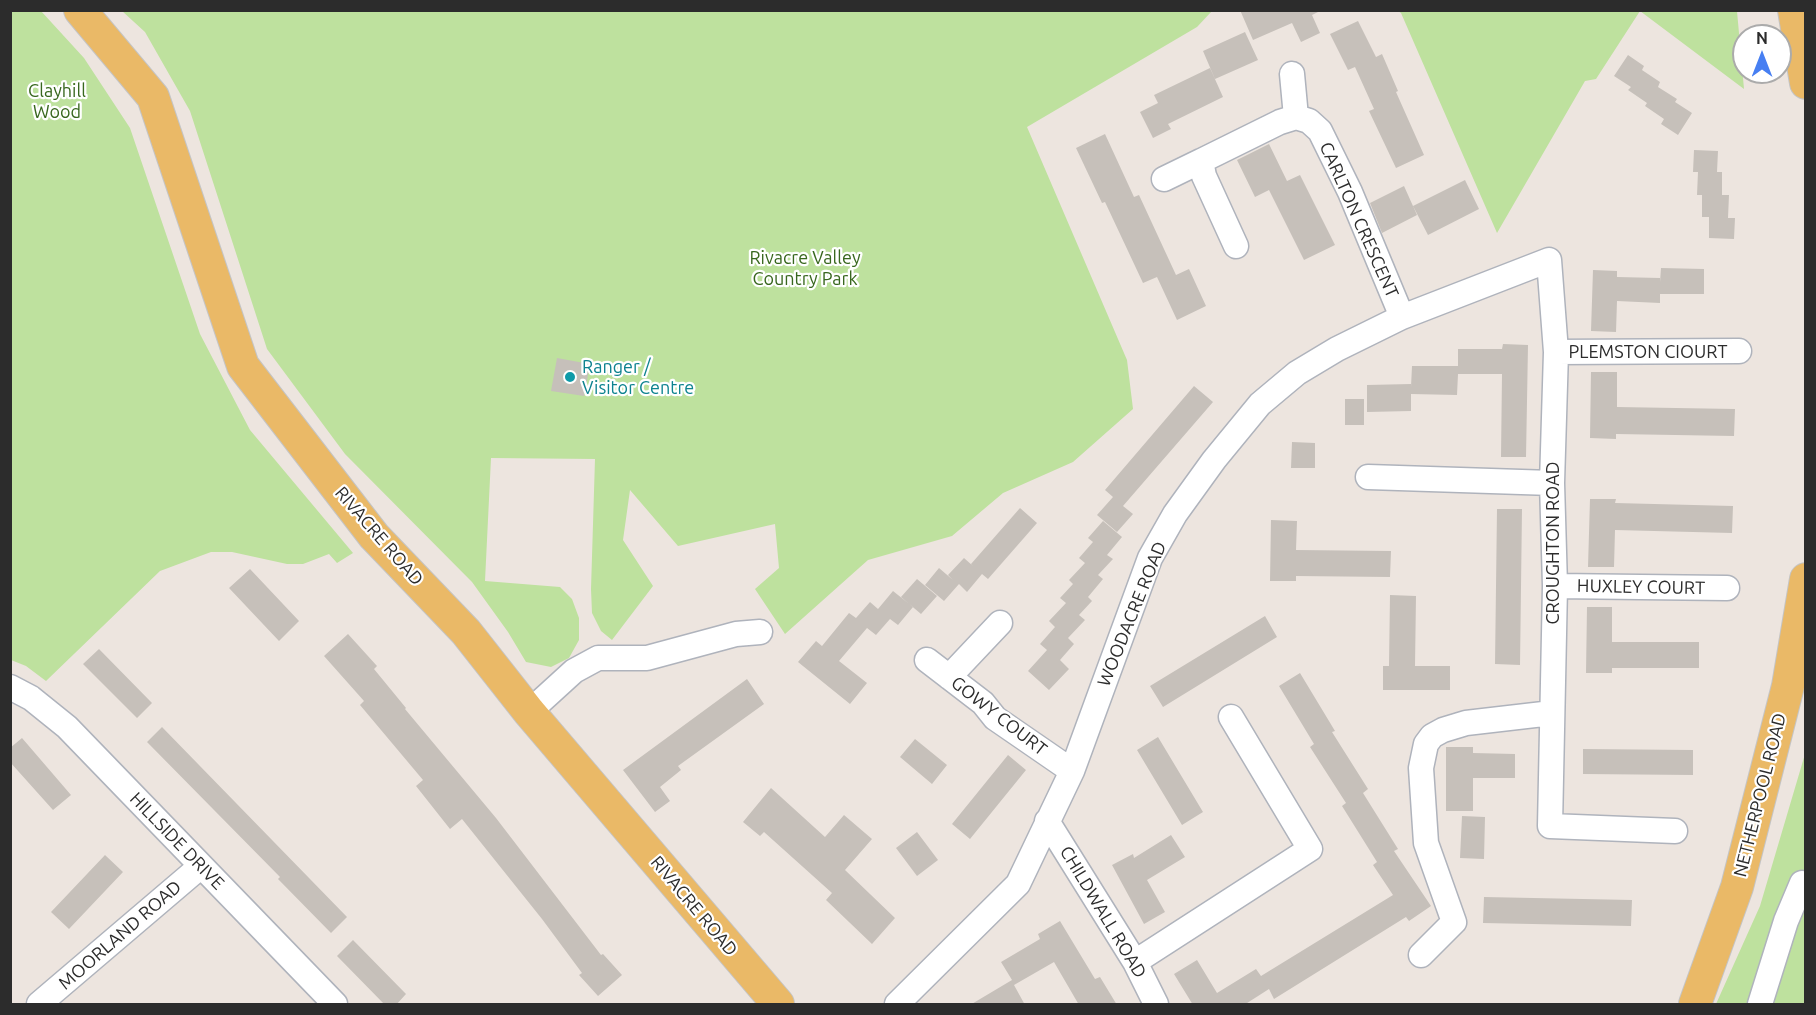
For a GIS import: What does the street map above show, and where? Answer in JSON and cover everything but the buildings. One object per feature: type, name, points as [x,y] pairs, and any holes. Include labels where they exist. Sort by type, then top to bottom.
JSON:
[{"type":"main road","name":"RIVACRE ROAD","points":[[80,10],[153,97],[243,366],[374,536],[466,633],[529,712],[774,1003]]},
{"type":"main road","points":[[1794,10],[1806,82]]},
{"type":"main road","name":"NETHERPOOL ROAD","points":[[1695,1005],[1737,887],[1788,686],[1806,579]]},
{"type":"street","points":[[1164,179],[1280,122],[1296,117],[1292,74]]},
{"type":"street","name":"CARLTON CRESCENT","points":[[1296,117],[1309,121],[1320,131],[1350,192],[1402,317]]},
{"type":"street","points":[[1202,161],[1204,176],[1236,246]]},
{"type":"street","name":"WOODACRE ROAD","points":[[897,1005],[1018,884],[1072,771],[1150,558],[1175,514],[1214,460],[1260,404],[1307,367],[1337,349],[1402,317],[1549,261]]},
{"type":"street","name":"CROUGHTON ROAD","points":[[1549,261],[1556,352],[1552,483],[1555,586],[1550,826],[1675,831]]},
{"type":"street","name":"PLEMSTON CIOURT","points":[[1556,352],[1740,351]]},
{"type":"street","points":[[1368,477],[1552,483]]},
{"type":"street","name":"HUXLEY COURT","points":[[1555,586],[1726,588]]},
{"type":"street","points":[[949,677],[1000,623]]},
{"type":"street","points":[[529,712],[574,671],[598,658],[646,658],[736,634],[760,633]]},
{"type":"street","name":"GOWY COURT","points":[[927,660],[983,703],[995,717],[1072,771]]},
{"type":"street","name":"HILLSIDE DRIVE","points":[[10,687],[31,698],[67,727],[335,1005]]},
{"type":"street","points":[[1421,955],[1454,922],[1426,843],[1421,768],[1426,744],[1432,736],[1443,730],[1466,723],[1552,713]]},
{"type":"street","points":[[1135,962],[1310,849],[1232,717]]},
{"type":"street","name":"CHILDWALL ROAD","points":[[1047,821],[1135,962],[1156,1005]]},
{"type":"street","name":"MOORLAND ROAD","points":[[39,1005],[201,866]]},
{"type":"street","points":[[1760,1005],[1796,925],[1802,883]]},
{"type":"green space","name":"Clayhill Wood","points":[[10,11],[41,11],[84,58],[130,128],[200,334],[250,430],[353,553],[337,563],[329,554],[303,564],[287,564],[232,552],[211,552],[160,571],[46,681],[26,666],[11,660]]},
{"type":"green space","name":"Rivacre Valley Country Park","points":[[122,11],[1212,11],[1197,27],[1027,127],[1127,360],[1133,409],[1073,462],[1003,493],[952,536],[868,560],[785,634],[755,589],[779,568],[775,524],[678,546],[630,490],[623,540],[653,586],[612,640],[601,631],[592,613],[595,459],[491,458],[485,581],[560,587],[572,599],[579,618],[579,640],[569,658],[551,667],[526,662],[508,632],[472,582],[345,454],[267,349],[190,111],[145,32]]},
{"type":"green space","points":[[1398,11],[1640,11],[1596,79],[1585,81],[1497,233],[1401,13]]},
{"type":"green space","points":[[1640,11],[1737,11],[1738,24],[1732,24],[1732,80]]},
{"type":"green space","points":[[1805,754],[1805,1004],[1716,1004],[1760,906]]},
{"type":"place","name":"Ranger / Visitor Centre","points":[[570,377]]}]
